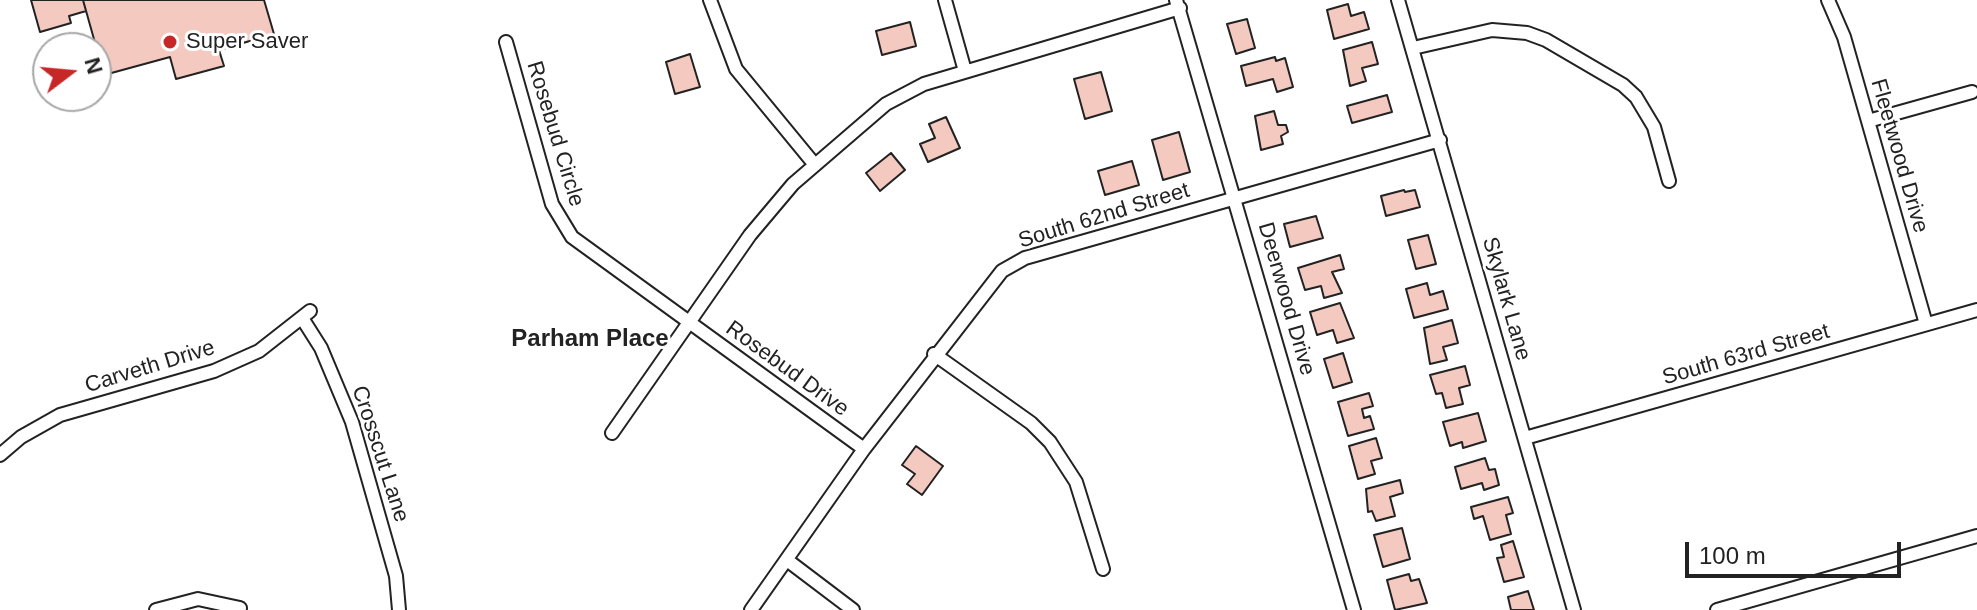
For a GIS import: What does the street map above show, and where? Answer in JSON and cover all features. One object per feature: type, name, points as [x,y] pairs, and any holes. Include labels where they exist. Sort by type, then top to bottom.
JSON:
[{"type":"street","points":[[710,0],[736,69],[815,165]]},
{"type":"street","points":[[945,0],[965,71]]},
{"type":"street","name":"Skylark Lane","points":[[1398,0],[1574,610]]},
{"type":"street","name":"Fleetwood Drive","points":[[1828,0],[1844,37],[1926,324]]},
{"type":"street","points":[[612,433],[686,322],[750,235],[815,165],[886,104],[924,84],[1178,4]]},
{"type":"street","name":"Deerwood Drive","points":[[1178,4],[1354,610]]},
{"type":"street","points":[[1413,48],[1492,30],[1527,33],[1546,40],[1623,85],[1636,97],[1654,127],[1669,181]]},
{"type":"street","name":"Rosebud Circle","points":[[506,42],[552,204],[562,223],[584,248],[686,322]]},
{"type":"street","points":[[1868,121],[1972,92]]},
{"type":"street","name":"South 62nd Street","points":[[751,610],[934,354],[990,283],[1013,263],[1440,140]]},
{"type":"street","name":"South 63rd Street","points":[[1525,438],[1977,310]]},
{"type":"street","name":"Carveth Drive","points":[[0,455],[21,437],[60,415],[214,371],[259,351],[306,315]]},
{"type":"street","name":"Crosscut Lane","points":[[306,315],[352,422],[396,576],[399,610]]},
{"type":"street","name":"Rosebud Drive","points":[[686,322],[864,449]]},
{"type":"street","points":[[934,354],[1031,423],[1050,442],[1076,482],[1103,569]]},
{"type":"street","points":[[1717,610],[1977,536]]},
{"type":"street","points":[[787,560],[853,610]]},
{"type":"street","points":[[156,610],[198,599],[240,608]]},
{"type":"building","points":[[31,0],[83,0],[86,11],[69,16],[71,23],[40,32]]},
{"type":"building","name":"Super Saver","points":[[83,0],[264,0],[274,34],[219,50],[224,66],[176,79],[170,57],[112,73],[112,32],[92,32]]},
{"type":"building","points":[[1348,4],[1351,16],[1364,12],[1369,29],[1334,39],[1327,10]]},
{"type":"building","points":[[1247,19],[1255,48],[1236,54],[1227,24]]},
{"type":"building","points":[[910,22],[916,46],[882,55],[876,31]]},
{"type":"building","points":[[1372,42],[1378,64],[1362,68],[1366,81],[1350,86],[1343,50]]},
{"type":"building","points":[[690,54],[700,87],[675,94],[666,62]]},
{"type":"building","points":[[1275,57],[1276,61],[1285,58],[1293,87],[1277,92],[1273,79],[1246,86],[1241,66]]},
{"type":"building","points":[[1101,72],[1112,111],[1085,119],[1074,79]]},
{"type":"building","points":[[1387,95],[1392,112],[1352,123],[1347,106]]},
{"type":"building","points":[[1274,111],[1278,125],[1286,125],[1288,132],[1281,136],[1283,144],[1261,150],[1255,116]]},
{"type":"building","points":[[946,117],[960,148],[928,162],[920,144],[935,138],[929,124]]},
{"type":"building","points":[[1179,132],[1190,172],[1163,180],[1152,140]]},
{"type":"building","points":[[891,153],[905,170],[880,191],[866,173]]},
{"type":"building","points":[[1132,161],[1139,185],[1105,195],[1098,171]]},
{"type":"building","points":[[1415,190],[1420,207],[1386,216],[1381,196]]},
{"type":"building","points":[[1316,216],[1323,238],[1290,247],[1284,224]]},
{"type":"building","points":[[1428,235],[1436,264],[1416,269],[1408,240]]},
{"type":"building","points":[[1340,255],[1344,269],[1332,272],[1342,293],[1324,298],[1321,286],[1305,290],[1298,268]]},
{"type":"building","points":[[1427,283],[1430,295],[1443,291],[1448,309],[1414,318],[1406,289]]},
{"type":"building","points":[[1340,303],[1354,338],[1337,343],[1333,330],[1317,335],[1310,312]]},
{"type":"building","points":[[1452,320],[1458,343],[1443,347],[1447,360],[1430,364],[1424,328]]},
{"type":"building","points":[[1343,353],[1352,382],[1333,388],[1324,359]]},
{"type":"building","points":[[1465,366],[1470,385],[1459,388],[1463,404],[1446,408],[1442,393],[1436,394],[1430,375]]},
{"type":"building","points":[[1369,393],[1373,406],[1362,409],[1364,418],[1370,416],[1374,429],[1348,436],[1338,402]]},
{"type":"building","points":[[1478,413],[1486,441],[1463,448],[1462,442],[1450,446],[1443,422]]},
{"type":"building","points":[[1376,438],[1382,458],[1371,461],[1375,474],[1358,479],[1349,446]]},
{"type":"building","points":[[916,446],[943,466],[922,495],[907,484],[915,474],[902,465]]},
{"type":"building","points":[[1485,458],[1489,470],[1495,469],[1499,485],[1484,490],[1482,483],[1461,489],[1455,467]]},
{"type":"building","points":[[1400,480],[1403,493],[1390,497],[1395,516],[1376,521],[1372,511],[1368,512],[1366,489]]},
{"type":"building","points":[[1508,497],[1513,513],[1506,515],[1511,534],[1490,540],[1483,516],[1474,519],[1471,507]]},
{"type":"building","points":[[1402,528],[1410,559],[1383,567],[1374,535]]},
{"type":"building","points":[[1513,541],[1524,577],[1504,582],[1497,558],[1504,557],[1501,545]]},
{"type":"building","points":[[1409,574],[1411,581],[1419,579],[1427,603],[1395,610],[1387,580]]},
{"type":"building","points":[[1528,591],[1534,610],[1511,610],[1508,597]]},
{"type":"place","name":"Super Saver","points":[[170,42]]},
{"type":"district","name":"Parham Place","points":[[590,339]]}]
